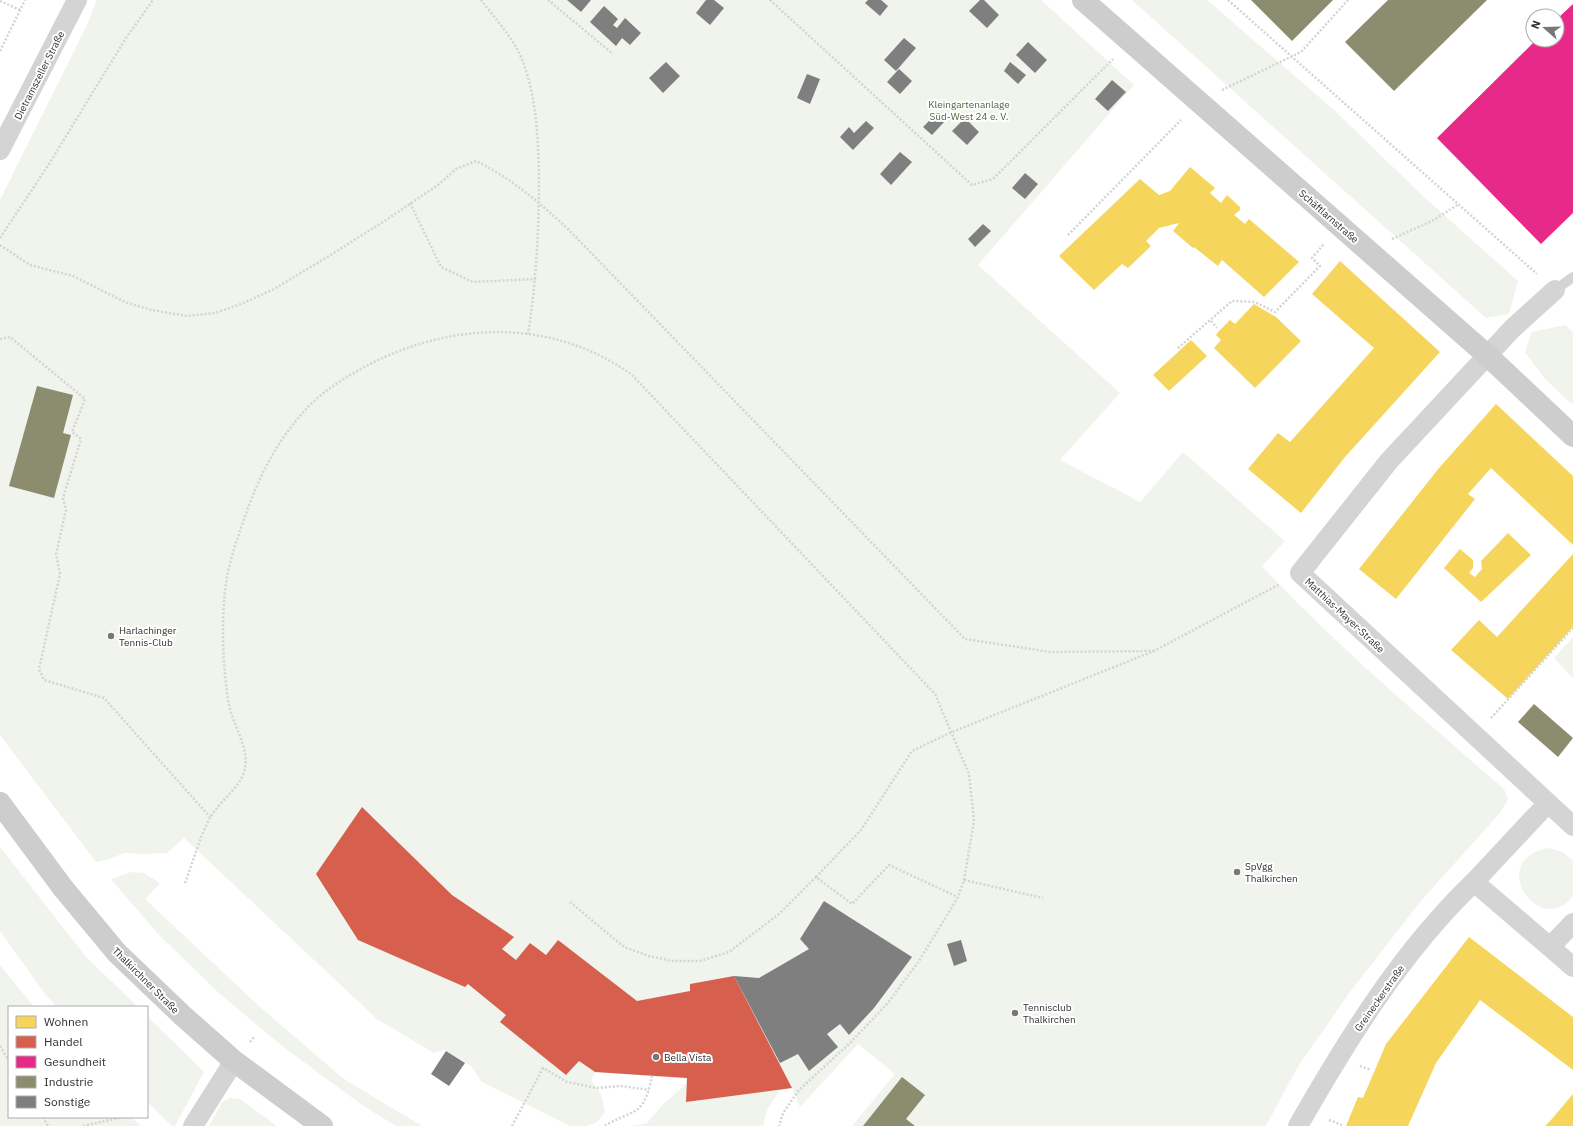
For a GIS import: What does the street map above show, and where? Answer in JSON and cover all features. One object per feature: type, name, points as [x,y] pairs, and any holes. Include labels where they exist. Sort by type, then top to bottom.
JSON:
[{"type":"street","name":"Dietramszeller Straße","points":[[0,150],[77,0]]},
{"type":"street","name":"Schäftlarnstraße","points":[[1083,0],[1488,356],[1573,436]]},
{"type":"street","name":"Matthias-Mayer-Straße","points":[[1555,290],[1512,329],[1389,462],[1300,573],[1573,826]]},
{"type":"street","name":"Thalkirchner Straße","points":[[0,803],[63,888],[117,953],[183,1016],[234,1061],[322,1126]]},
{"type":"street","name":"Greineckerstraße","points":[[1298,1126],[1357,1028],[1419,941],[1445,910],[1474,882],[1548,803]]},
{"type":"street","points":[[1474,882],[1573,967]]},
{"type":"street","points":[[1550,947],[1573,923]]},
{"type":"street","points":[[193,1126],[234,1061]]},
{"type":"lane","points":[[1555,290],[1573,278]]},
{"type":"path","points":[[0,51],[25,0]]},
{"type":"path","points":[[0,238],[49,164],[126,38],[153,0]]},
{"type":"path","points":[[481,0],[520,56],[528,80],[538,130],[539,203],[536,279],[528,334]]},
{"type":"path","points":[[548,0],[613,54]]},
{"type":"path","points":[[770,0],[972,185],[993,179],[1061,113],[1129,41]]},
{"type":"path","points":[[1228,0],[1555,290]]},
{"type":"path","points":[[1068,235],[1199,102],[1301,52],[1348,0]]},
{"type":"path","points":[[0,1],[20,10]]},
{"type":"path","points":[[0,245],[30,266],[73,276],[124,302],[144,308],[188,316],[215,313],[241,304],[274,289],[410,204],[456,169],[476,161],[492,169],[539,203],[568,229],[965,639],[1051,652],[1154,651]]},
{"type":"path","points":[[410,204],[441,267],[472,282],[536,279]]},
{"type":"path","points":[[1368,251],[1432,221],[1459,204]]},
{"type":"path","points":[[1178,348],[1211,321],[1232,301],[1255,302],[1274,312],[1320,266],[1312,258],[1324,244]]},
{"type":"path","points":[[1211,321],[1217,328]]},
{"type":"path","points":[[185,883],[210,817],[240,780],[245,767],[244,752],[230,706],[224,648],[225,591],[234,547],[254,488],[281,440],[312,403],[343,378],[387,355],[429,341],[473,332],[506,331],[574,344],[613,362],[632,376],[936,694],[969,774],[974,822],[964,880],[958,897],[919,962],[887,1004],[845,1048],[799,1090],[782,1113],[778,1126]]},
{"type":"path","points":[[0,339],[10,337],[85,399],[72,432],[80,439],[63,498],[66,510],[56,554],[60,574],[39,668],[44,680],[104,698],[210,817]]},
{"type":"path","points":[[570,902],[624,946],[649,956],[673,961],[700,962],[729,952],[779,914],[861,830],[912,751],[952,732],[1154,651],[1300,573]]},
{"type":"path","points":[[1476,735],[1573,628]]},
{"type":"path","points":[[816,876],[852,904],[889,865],[958,897]]},
{"type":"path","points":[[964,880],[1043,898]]},
{"type":"path","points":[[0,1046],[8,1059]]},
{"type":"path","points":[[1358,1065],[1371,1070]]},
{"type":"path","points":[[512,1126],[543,1068],[567,1082],[597,1088],[621,1086],[649,1090]]},
{"type":"path","points":[[605,1126],[614,1119],[638,1108],[649,1090],[652,1076]]},
{"type":"path","points":[[83,1126],[119,1118]]},
{"type":"path","points":[[1324,1118],[1342,1125]]},
{"type":"green space","name":"Kleingartenanlage Süd-West 24 e. V.","points":[[97,0],[1041,0],[1134,85],[978,265],[1120,393],[1060,460],[1140,502],[1183,452],[1285,541],[1262,566],[1350,653],[1504,789],[1508,799],[1500,813],[1420,902],[1350,992],[1297,1068],[1266,1126],[852,1126],[895,1074],[858,1044],[800,1107],[792,1088],[780,1090],[767,1110],[763,1126],[631,1126],[647,1123],[663,1104],[686,1084],[687,1079],[596,1072],[591,1080],[601,1094],[605,1112],[597,1122],[587,1126],[570,1126],[482,1082],[471,1066],[445,1050],[434,1053],[377,1019],[184,838],[167,853],[124,853],[96,862],[0,735],[0,200],[87,25]]},
{"type":"green space","points":[[1132,0],[1207,0],[1334,110],[1425,198],[1518,281],[1509,314],[1486,318]]},
{"type":"green space","points":[[1565,325],[1573,332],[1573,405],[1545,379],[1525,352],[1532,332]]},
{"type":"green space","points":[[1573,637],[1573,678],[1554,658]]},
{"type":"green space","points":[[0,847],[86,957],[137,1006],[56,1006],[46,995],[0,931]]},
{"type":"green space","points":[[1549,848],[1563,852],[1573,861],[1573,896],[1560,907],[1546,909],[1534,903],[1524,893],[1520,880],[1521,866],[1530,855]]},
{"type":"green space","points":[[131,872],[144,873],[160,883],[145,899],[259,1006],[344,1079],[422,1126],[396,1126],[362,1105],[282,1046],[219,993],[158,934],[111,879]]},
{"type":"green space","points":[[0,965],[33,1006],[8,1006],[8,1118],[132,1118],[141,1126],[0,1126]]},
{"type":"green space","points":[[148,1017],[204,1072],[175,1126],[172,1126],[148,1102]]},
{"type":"green space","points":[[230,1098],[240,1099],[277,1126],[209,1126],[222,1102]]},
{"type":"building: Wohnen","points":[[1190,167],[1215,188],[1210,193],[1221,203],[1227,195],[1240,207],[1240,210],[1234,215],[1245,224],[1249,219],[1299,262],[1264,297],[1222,260],[1218,266],[1173,231],[1179,223],[1159,228],[1146,241],[1151,246],[1128,268],[1122,264],[1094,290],[1059,256],[1140,179],[1159,195],[1170,191]]},
{"type":"building: Wohnen","points":[[1340,261],[1440,352],[1345,457],[1301,513],[1248,469],[1278,433],[1290,442],[1374,348],[1312,294]]},
{"type":"building: Wohnen","points":[[1254,304],[1276,317],[1301,341],[1255,388],[1214,348],[1221,340],[1216,335],[1219,331],[1230,320],[1235,324]]},
{"type":"building: Wohnen","points":[[1191,340],[1207,356],[1169,391],[1153,375]]},
{"type":"building: Wohnen","points":[[1496,404],[1573,476],[1573,545],[1491,468],[1468,494],[1475,499],[1396,599],[1359,569],[1439,468]]},
{"type":"building: Wohnen","points":[[1508,533],[1531,555],[1481,602],[1444,568],[1460,549],[1473,560],[1473,568],[1469,573],[1475,577],[1482,569],[1481,561]]},
{"type":"building: Wohnen","points":[[1573,554],[1573,627],[1508,699],[1451,650],[1479,620],[1497,637]]},
{"type":"building: Wohnen","points":[[1469,937],[1573,1017],[1573,1070],[1480,1000],[1436,1063],[1408,1126],[1346,1126],[1358,1097],[1363,1098],[1386,1044]]},
{"type":"building: Wohnen","points":[[1573,1094],[1573,1126],[1545,1126],[1551,1120]]},
{"type":"building: Handel","points":[[362,807],[452,895],[514,937],[502,949],[516,960],[530,943],[546,955],[558,940],[637,1001],[690,991],[690,984],[734,976],[792,1088],[686,1102],[687,1078],[595,1072],[579,1061],[566,1075],[500,1022],[506,1015],[468,984],[465,987],[358,940],[316,874]]},
{"type":"building: Gesundheit","points":[[1573,4],[1573,213],[1541,244],[1437,138],[1528,48],[1565,48],[1565,12]]},
{"type":"building: Industrie","points":[[1251,0],[1333,0],[1292,41]]},
{"type":"building: Industrie","points":[[1388,0],[1487,0],[1394,91],[1345,42]]},
{"type":"building: Industrie","points":[[37,386],[73,395],[63,433],[71,435],[54,498],[9,486]]},
{"type":"building: Industrie","points":[[1534,704],[1573,738],[1558,757],[1518,722]]},
{"type":"building: Industrie","points":[[902,1077],[925,1095],[906,1119],[915,1126],[863,1126]]},
{"type":"building: Sonstige","points":[[567,0],[591,0],[581,12]]},
{"type":"building: Sonstige","points":[[706,0],[714,0],[724,8],[710,25],[696,13]]},
{"type":"building: Sonstige","points":[[868,0],[881,0],[888,6],[880,16],[865,3]]},
{"type":"building: Sonstige","points":[[980,0],[984,0],[999,15],[987,28],[969,11]]},
{"type":"building: Sonstige","points":[[604,6],[618,19],[613,25],[617,28],[625,18],[641,33],[630,45],[622,38],[616,46],[590,22]]},
{"type":"building: Sonstige","points":[[904,38],[916,48],[896,71],[884,60]]},
{"type":"building: Sonstige","points":[[1028,42],[1047,60],[1035,73],[1016,55]]},
{"type":"building: Sonstige","points":[[666,62],[680,76],[663,93],[649,78]]},
{"type":"building: Sonstige","points":[[1010,62],[1026,75],[1018,84],[1004,71]]},
{"type":"building: Sonstige","points":[[899,69],[912,81],[900,94],[887,82]]},
{"type":"building: Sonstige","points":[[807,74],[820,79],[810,104],[797,98]]},
{"type":"building: Sonstige","points":[[1112,80],[1126,92],[1108,111],[1095,99]]},
{"type":"building: Sonstige","points":[[938,112],[946,120],[932,135],[923,127]]},
{"type":"building: Sonstige","points":[[965,118],[979,132],[967,145],[952,131]]},
{"type":"building: Sonstige","points":[[866,121],[874,128],[853,150],[840,137],[849,127],[854,133]]},
{"type":"building: Sonstige","points":[[900,152],[912,162],[891,185],[880,174]]},
{"type":"building: Sonstige","points":[[1025,173],[1038,184],[1025,199],[1012,188]]},
{"type":"building: Sonstige","points":[[983,224],[991,231],[975,247],[968,239]]},
{"type":"building: Sonstige","points":[[824,901],[912,957],[874,1008],[849,1035],[840,1024],[827,1034],[838,1047],[809,1071],[798,1054],[780,1063],[734,976],[759,978],[809,949],[800,939]]},
{"type":"building: Sonstige","points":[[961,940],[967,961],[954,966],[947,944]]},
{"type":"building: Sonstige","points":[[446,1051],[465,1063],[449,1086],[431,1074]]},
{"type":"place","name":"Harlachinger Tennis-Club","points":[[111,636]]},
{"type":"place","name":"SpVgg Thalkirchen","points":[[1237,872]]},
{"type":"place","name":"Tennisclub Thalkirchen","points":[[1015,1013]]},
{"type":"place","name":"Bella Vista","points":[[656,1057]]}]
